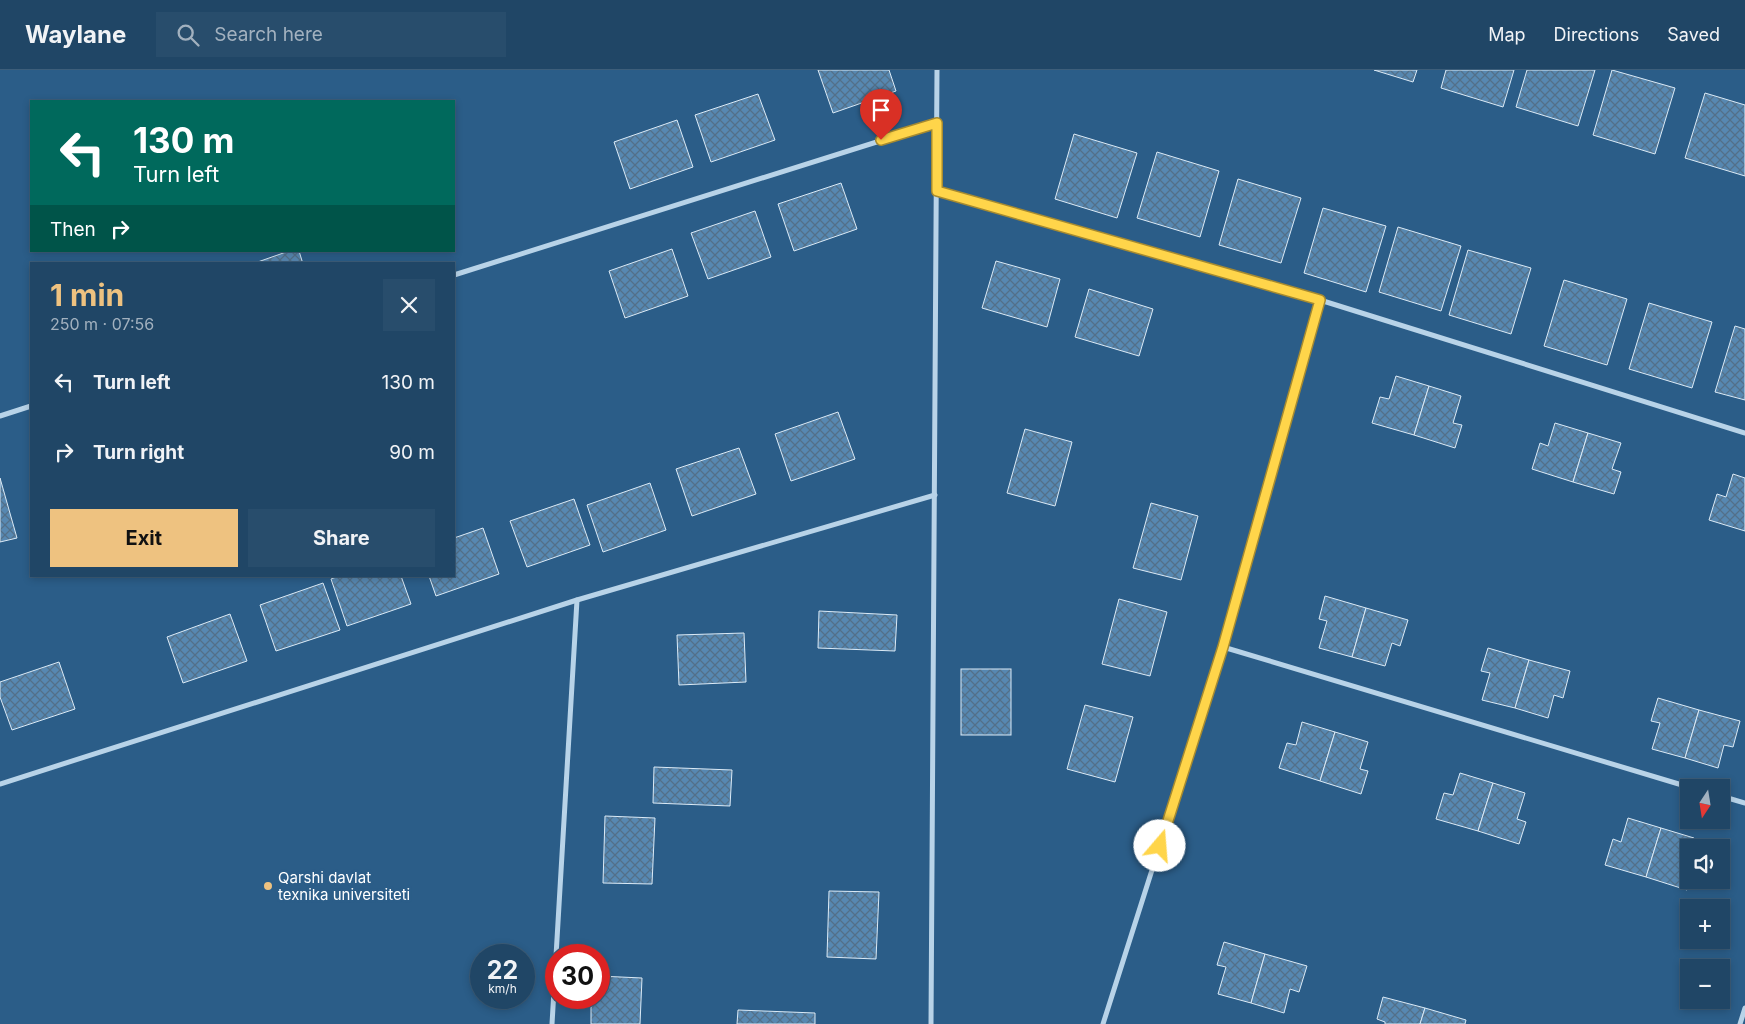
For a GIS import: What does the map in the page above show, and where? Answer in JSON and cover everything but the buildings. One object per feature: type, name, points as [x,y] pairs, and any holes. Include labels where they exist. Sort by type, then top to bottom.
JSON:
[{"type":"street","points":[[931,1024],[938,70]]},
{"type":"street","points":[[455,274],[937,123]]},
{"type":"street","points":[[937,191],[1320,300],[1745,433]]},
{"type":"street","points":[[1103,1024],[1223,647],[1320,300]]},
{"type":"street","points":[[0,416],[30,406]]},
{"type":"street","points":[[0,784],[577,600],[935,495]]},
{"type":"street","points":[[552,1024],[577,600]]},
{"type":"street","points":[[1223,647],[1680,784]]},
{"type":"street","points":[[1730,799],[1745,803]]},
{"type":"street","points":[[1740,1024],[1745,1008]]},
{"type":"place","name":"Qarshi davlat texnika universiteti","points":[[268,886]]},
{"type":"route","points":[[881,140],[937,123],[937,191],[1320,300],[1223,647],[1160,846]]}]
